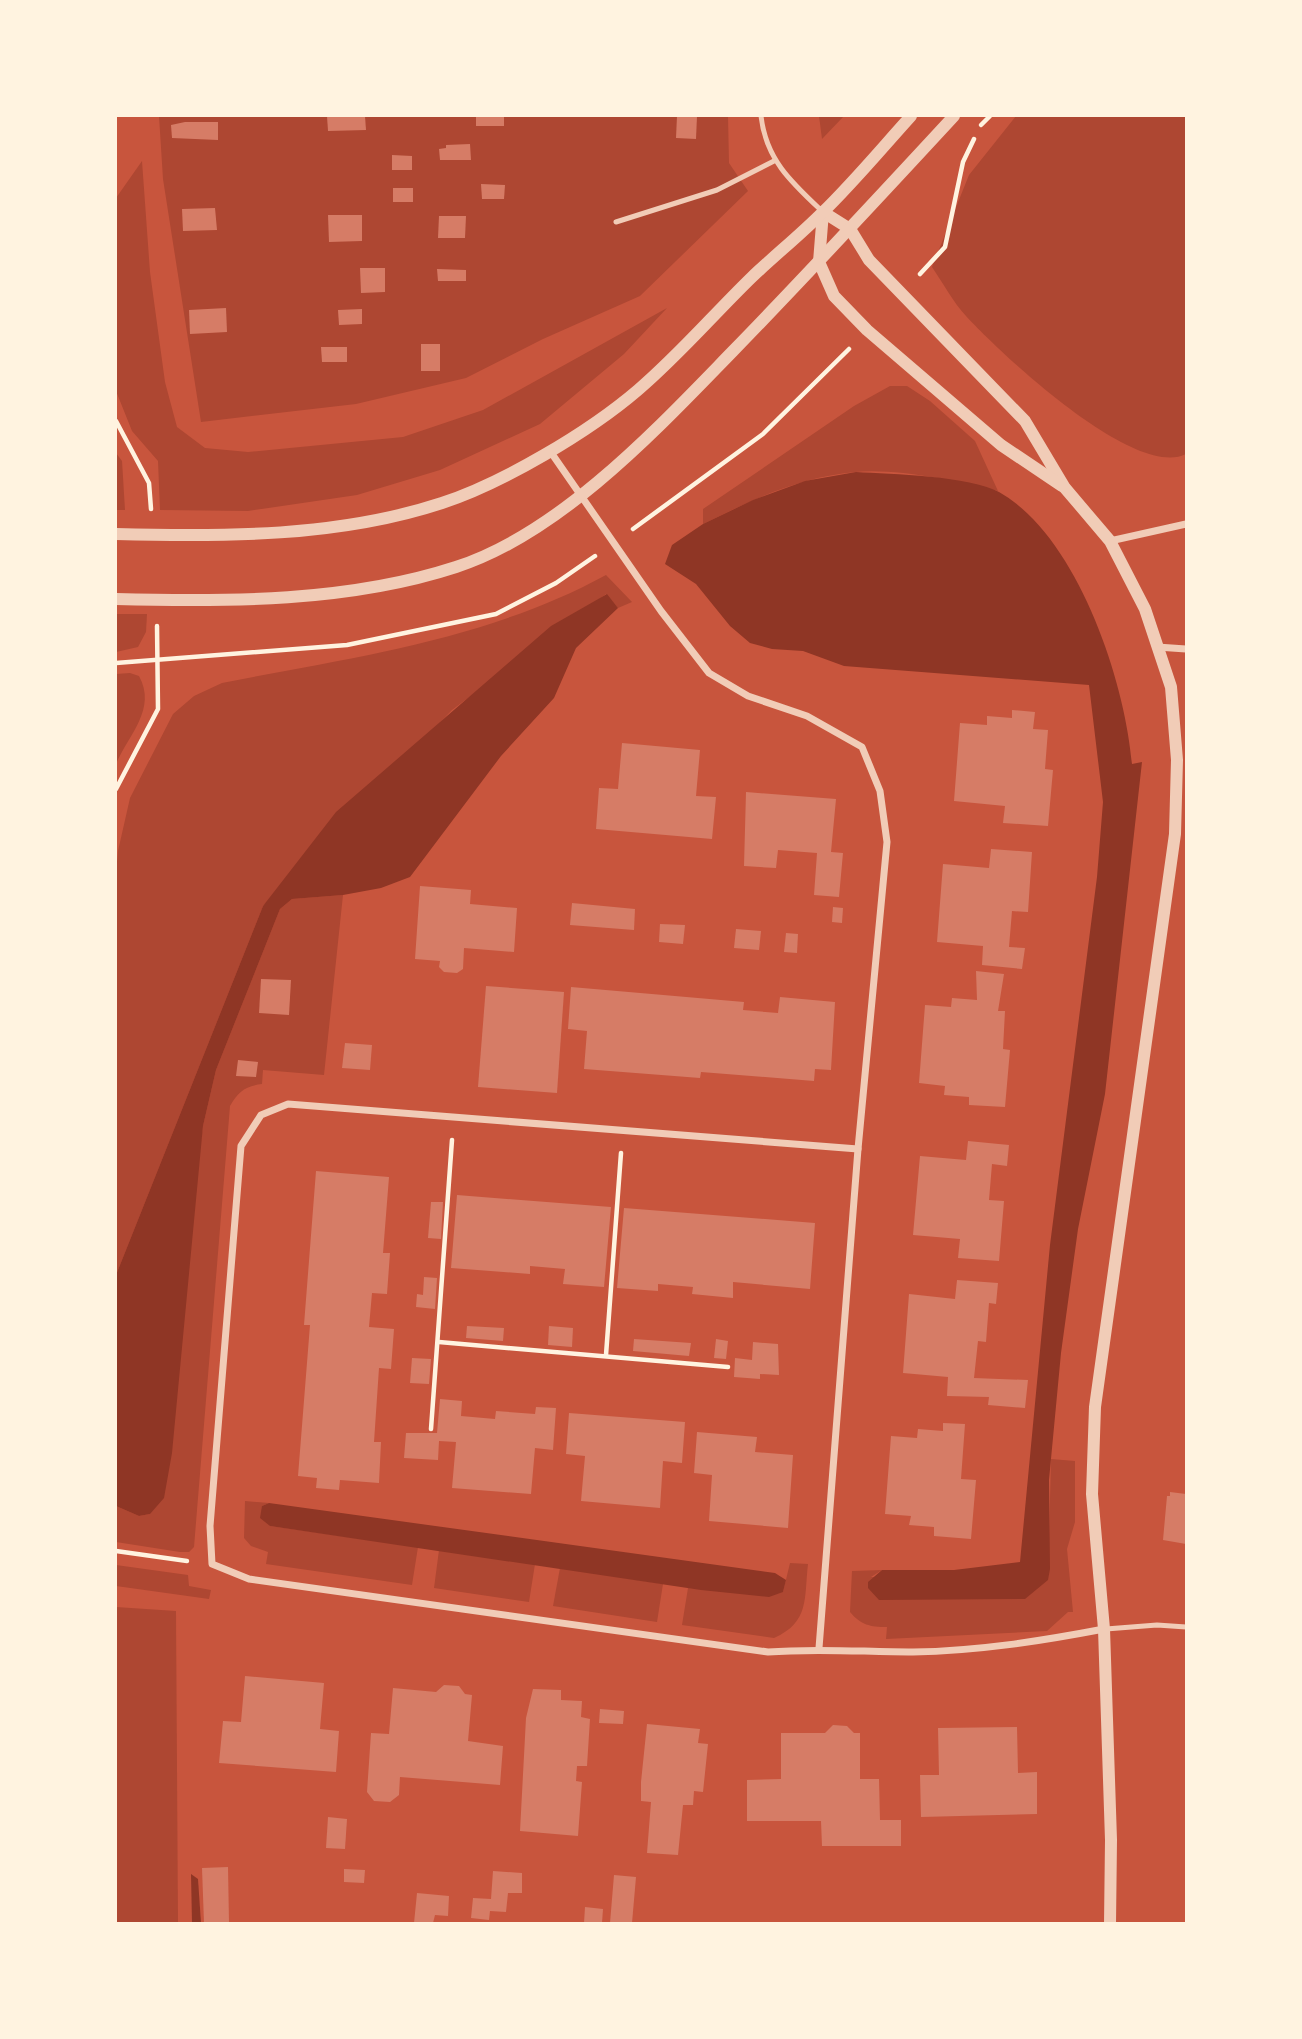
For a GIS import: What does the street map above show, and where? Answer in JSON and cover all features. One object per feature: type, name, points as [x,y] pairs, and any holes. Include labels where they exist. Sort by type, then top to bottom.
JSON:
[{"type":"street","points":[[116,534],[295,531],[374,520],[441,503],[496,482],[551,451],[636,391],[823,212],[911,116]]},
{"type":"street","points":[[116,599],[303,595],[390,584],[458,566],[521,536],[581,495],[663,423],[850,229],[954,116]]},
{"type":"street","points":[[823,212],[850,229],[869,260],[1025,421],[1065,488],[1110,541],[1145,609],[1171,687],[1177,760],[1175,834],[1095,1407],[1092,1494],[1104,1629],[1111,1840],[1110,1923]]},
{"type":"street","points":[[823,212],[818,262],[834,296],[867,330],[1001,445],[1065,488]]},
{"type":"street","points":[[551,451],[661,611],[709,673],[748,696],[807,716],[862,747],[880,791],[887,842],[858,1149],[819,1648]]},
{"type":"street","points":[[1110,541],[1186,524]]},
{"type":"street","points":[[1157,647],[1186,649]]},
{"type":"street","points":[[858,1149],[288,1104],[261,1115],[241,1146],[210,1526],[212,1564],[249,1579],[768,1652],[819,1648],[913,1652],[1017,1646],[1104,1629]]},
{"type":"lane","points":[[761,116],[765,140],[774,162],[787,179],[823,212]]},
{"type":"lane","points":[[616,222],[717,190],[774,162]]},
{"type":"lane","points":[[1104,1629],[1157,1625],[1186,1627]]},
{"type":"path","points":[[116,663],[158,661],[158,709],[116,789]]},
{"type":"path","points":[[431,1429],[454,1117]]},
{"type":"path","points":[[606,1355],[623,1130]]},
{"type":"path","points":[[439,1342],[728,1367]]},
{"type":"path","points":[[116,1551],[212,1564]]},
{"type":"shaded area","points":[[159,116],[728,116],[729,163],[748,191],[640,296],[543,339],[466,378],[356,404],[201,422],[163,179]]},
{"type":"shaded area","points":[[819,116],[844,116],[822,139]]},
{"type":"shaded area","points":[[1016,116],[1186,116],[1186,454],[1163,457],[1135,449],[1103,432],[1070,409],[983,334],[952,299],[932,267],[969,175]]},
{"type":"shaded area","points":[[142,161],[150,272],[165,382],[177,427],[205,448],[248,452],[403,437],[483,410],[667,308],[624,354],[540,424],[440,470],[357,495],[248,511],[160,510],[158,461],[132,431],[116,391],[116,198]]},
{"type":"shaded area","points":[[890,386],[907,386],[930,401],[975,441],[998,491],[908,474],[855,472],[795,484],[703,524],[703,509],[854,406]]},
{"type":"shaded area","points":[[116,453],[122,461],[125,510],[116,510]]},
{"type":"shaded area","points":[[856,472],[969,482],[999,492],[1027,513],[1052,541],[1074,575],[1092,613],[1119,692],[1132,764],[1142,762],[1105,1094],[1078,1229],[1061,1353],[1049,1480],[1050,1569],[1048,1580],[1025,1599],[879,1600],[868,1588],[868,1582],[882,1570],[954,1570],[1020,1562],[1050,1245],[1097,877],[1103,802],[1089,685],[844,666],[803,651],[772,649],[750,643],[730,626],[696,584],[665,564],[672,545],[703,524],[753,500],[805,481]]},
{"type":"shaded area","points":[[606,575],[632,602],[618,608],[606,594],[452,710],[263,906],[116,1275],[118,851],[130,798],[173,714],[194,696],[222,683],[370,655],[467,631],[514,616]]},
{"type":"shaded area","points":[[607,594],[618,608],[576,648],[554,698],[501,756],[410,877],[381,888],[343,895],[292,899],[280,909],[216,1070],[203,1126],[172,1453],[164,1498],[150,1514],[139,1516],[116,1506],[116,1275],[263,906],[336,812],[551,626]]},
{"type":"shaded area","points":[[116,614],[147,614],[146,632],[138,647],[116,652]]},
{"type":"shaded area","points":[[130,673],[139,676],[145,699],[139,721],[116,764],[116,674]]},
{"type":"shaded area","points":[[343,895],[324,1075],[263,1070],[262,1084],[243,1090],[230,1106],[194,1547],[189,1552],[180,1552],[116,1542],[116,1506],[139,1516],[150,1514],[203,1126],[216,1070],[280,909],[292,899]]},
{"type":"shaded area","points":[[1051,1459],[1075,1461],[1075,1522],[1067,1549],[1073,1612],[1068,1612],[1047,1631],[886,1639],[887,1627],[866,1624],[850,1612],[852,1571],[882,1570],[871,1577],[1048,1580]]},
{"type":"shaded area","points":[[245,1501],[269,1503],[262,1506],[270,1526],[418,1547],[412,1585],[266,1564],[268,1552],[251,1546],[244,1538]]},
{"type":"shaded area","points":[[269,1503],[775,1573],[786,1580],[783,1592],[769,1597],[701,1590],[270,1526],[260,1518],[262,1506]]},
{"type":"shaded area","points":[[439,1550],[535,1564],[529,1602],[434,1588]]},
{"type":"shaded area","points":[[790,1563],[808,1564],[803,1608],[800,1617],[786,1632],[774,1638],[682,1625],[688,1588],[783,1592]]},
{"type":"shaded area","points":[[116,1565],[188,1575],[189,1586],[211,1590],[209,1599],[116,1586]]},
{"type":"shaded area","points":[[560,1568],[663,1584],[657,1622],[553,1606]]},
{"type":"shaded area","points":[[116,1607],[176,1611],[178,1923],[116,1923]]},
{"type":"shaded area","points":[[191,1874],[198,1879],[201,1923],[192,1923]]},
{"type":"building","points":[[327,116],[365,116],[366,130],[328,131]]},
{"type":"building","points":[[476,116],[504,116],[504,126],[476,126]]},
{"type":"building","points":[[677,116],[697,116],[696,139],[676,138]]},
{"type":"building","points":[[185,122],[218,122],[218,140],[172,138],[171,125]]},
{"type":"building","points":[[470,144],[471,160],[440,160],[439,149],[446,148],[446,145]]},
{"type":"building","points":[[392,155],[412,156],[412,170],[392,170]]},
{"type":"building","points":[[481,184],[505,185],[504,199],[482,199]]},
{"type":"building","points":[[393,188],[413,188],[413,202],[393,202]]},
{"type":"building","points":[[215,208],[217,230],[183,231],[182,209]]},
{"type":"building","points":[[328,215],[362,215],[362,241],[329,242]]},
{"type":"building","points":[[439,216],[466,216],[465,238],[438,238]]},
{"type":"building","points":[[360,268],[385,268],[385,292],[361,293]]},
{"type":"building","points":[[437,269],[466,270],[466,281],[438,281]]},
{"type":"building","points":[[226,308],[227,332],[190,334],[189,310]]},
{"type":"building","points":[[362,309],[362,324],[339,325],[338,310]]},
{"type":"building","points":[[421,344],[440,344],[440,371],[421,371]]},
{"type":"building","points":[[321,347],[347,347],[347,362],[322,362]]},
{"type":"building","points":[[1012,710],[1035,712],[1033,729],[1048,730],[1045,769],[1053,770],[1048,826],[1003,823],[1005,806],[954,801],[960,723],[987,725],[987,716],[1012,718]]},
{"type":"building","points":[[622,743],[700,750],[696,796],[716,797],[712,839],[596,829],[599,788],[618,789]]},
{"type":"building","points":[[746,792],[836,799],[831,852],[843,853],[839,897],[814,895],[817,853],[778,850],[776,868],[744,866]]},
{"type":"building","points":[[991,849],[1032,852],[1028,912],[1012,911],[1009,947],[1025,948],[1022,969],[982,965],[983,946],[937,942],[943,864],[989,868]]},
{"type":"building","points":[[420,886],[471,890],[470,904],[517,908],[514,952],[464,948],[463,969],[457,973],[444,972],[439,967],[440,961],[415,959]]},
{"type":"building","points":[[572,903],[635,909],[634,930],[570,925]]},
{"type":"building","points":[[833,907],[843,908],[842,923],[832,922]]},
{"type":"building","points":[[660,924],[685,925],[683,944],[659,942]]},
{"type":"building","points":[[736,929],[761,931],[759,950],[734,948]]},
{"type":"building","points":[[786,933],[798,934],[797,953],[784,952]]},
{"type":"building","points":[[976,971],[1004,974],[998,1011],[1005,1011],[1003,1049],[1010,1050],[1005,1107],[969,1105],[969,1097],[944,1095],[945,1086],[919,1083],[925,1005],[951,1007],[952,998],[977,1000]]},
{"type":"building","points":[[261,979],[291,980],[289,1015],[259,1013]]},
{"type":"building","points":[[486,986],[564,992],[557,1093],[478,1087]]},
{"type":"building","points":[[571,987],[744,1002],[743,1010],[778,1013],[780,997],[835,1002],[831,1070],[815,1069],[814,1081],[701,1072],[700,1078],[584,1069],[587,1031],[568,1029]]},
{"type":"building","points":[[345,1043],[372,1045],[370,1070],[342,1068]]},
{"type":"building","points":[[238,1060],[258,1062],[256,1077],[236,1076]]},
{"type":"building","points":[[968,1141],[1009,1145],[1007,1166],[992,1164],[989,1200],[1004,1201],[999,1261],[958,1258],[960,1239],[913,1235],[920,1156],[966,1160]]},
{"type":"building","points":[[316,1171],[389,1177],[383,1253],[390,1253],[387,1294],[372,1293],[369,1327],[394,1329],[391,1369],[379,1368],[374,1442],[381,1442],[379,1483],[340,1480],[339,1490],[316,1488],[317,1478],[298,1476],[310,1325],[304,1325]]},
{"type":"building","points":[[457,1195],[611,1207],[604,1287],[563,1284],[565,1269],[530,1266],[530,1274],[451,1268]]},
{"type":"building","points":[[431,1202],[443,1202],[441,1239],[428,1238]]},
{"type":"building","points":[[624,1208],[815,1223],[810,1289],[733,1282],[733,1298],[692,1294],[693,1287],[658,1284],[658,1291],[617,1288]]},
{"type":"building","points":[[424,1277],[437,1278],[435,1309],[416,1307],[417,1294],[423,1295]]},
{"type":"building","points":[[957,1280],[998,1283],[996,1304],[989,1303],[986,1342],[978,1341],[974,1378],[1028,1380],[1025,1408],[988,1405],[989,1397],[947,1396],[948,1377],[903,1373],[909,1294],[955,1299]]},
{"type":"building","points":[[467,1326],[504,1328],[503,1341],[466,1338]]},
{"type":"building","points":[[549,1326],[573,1328],[572,1347],[548,1345]]},
{"type":"building","points":[[634,1339],[691,1343],[689,1356],[633,1351]]},
{"type":"building","points":[[716,1339],[728,1341],[726,1359],[714,1358]]},
{"type":"building","points":[[753,1342],[778,1344],[779,1375],[760,1374],[760,1379],[734,1377],[735,1358],[752,1360]]},
{"type":"building","points":[[412,1358],[431,1359],[429,1384],[410,1383]]},
{"type":"building","points":[[440,1399],[462,1401],[461,1416],[495,1419],[496,1411],[535,1414],[536,1407],[556,1408],[553,1450],[535,1448],[531,1494],[452,1488],[456,1442],[439,1441],[438,1460],[404,1458],[406,1433],[437,1433]]},
{"type":"building","points":[[569,1413],[685,1422],[682,1463],[663,1461],[660,1508],[581,1501],[585,1456],[566,1454]]},
{"type":"building","points":[[943,1423],[965,1424],[961,1479],[976,1480],[971,1539],[934,1536],[934,1527],[909,1525],[911,1516],[885,1514],[891,1436],[917,1438],[918,1429],[943,1431]]},
{"type":"building","points":[[697,1432],[757,1437],[755,1452],[793,1455],[788,1528],[709,1521],[712,1475],[694,1473]]},
{"type":"building","points":[[1170,1492],[1186,1494],[1186,1544],[1163,1540],[1167,1496],[1170,1496]]},
{"type":"building","points":[[245,1676],[324,1683],[320,1729],[339,1731],[336,1772],[219,1763],[223,1721],[241,1722]]},
{"type":"building","points":[[444,1685],[459,1686],[465,1694],[472,1695],[468,1741],[503,1746],[500,1785],[400,1777],[399,1795],[390,1802],[374,1801],[367,1792],[371,1733],[389,1734],[393,1688],[436,1692]]},
{"type":"building","points":[[533,1689],[561,1690],[561,1700],[582,1701],[581,1717],[590,1719],[587,1766],[577,1766],[576,1781],[582,1782],[578,1836],[520,1831],[526,1718]]},
{"type":"building","points":[[600,1709],[624,1711],[623,1724],[599,1723]]},
{"type":"building","points":[[647,1724],[700,1729],[698,1743],[708,1744],[703,1792],[694,1791],[693,1805],[683,1805],[678,1855],[647,1853],[651,1802],[641,1801],[641,1782]]},
{"type":"building","points":[[833,1725],[847,1726],[854,1733],[860,1733],[860,1779],[879,1779],[880,1820],[901,1820],[901,1846],[822,1846],[821,1821],[747,1821],[747,1780],[781,1779],[781,1733],[825,1733]]},
{"type":"building","points":[[1017,1727],[1018,1773],[1037,1772],[1037,1814],[921,1817],[920,1775],[939,1775],[938,1728]]},
{"type":"building","points":[[328,1817],[347,1819],[345,1849],[326,1848]]},
{"type":"building","points":[[228,1867],[229,1923],[204,1923],[202,1868]]},
{"type":"building","points":[[344,1869],[365,1870],[364,1883],[344,1882]]},
{"type":"building","points":[[493,1871],[522,1873],[522,1893],[508,1893],[506,1912],[490,1911],[489,1920],[471,1918],[473,1898],[491,1899]]},
{"type":"building","points":[[614,1875],[636,1877],[632,1923],[610,1923]]},
{"type":"building","points":[[417,1893],[449,1896],[448,1916],[435,1915],[433,1923],[414,1923]]},
{"type":"building","points":[[585,1907],[603,1909],[602,1923],[584,1923]]}]
